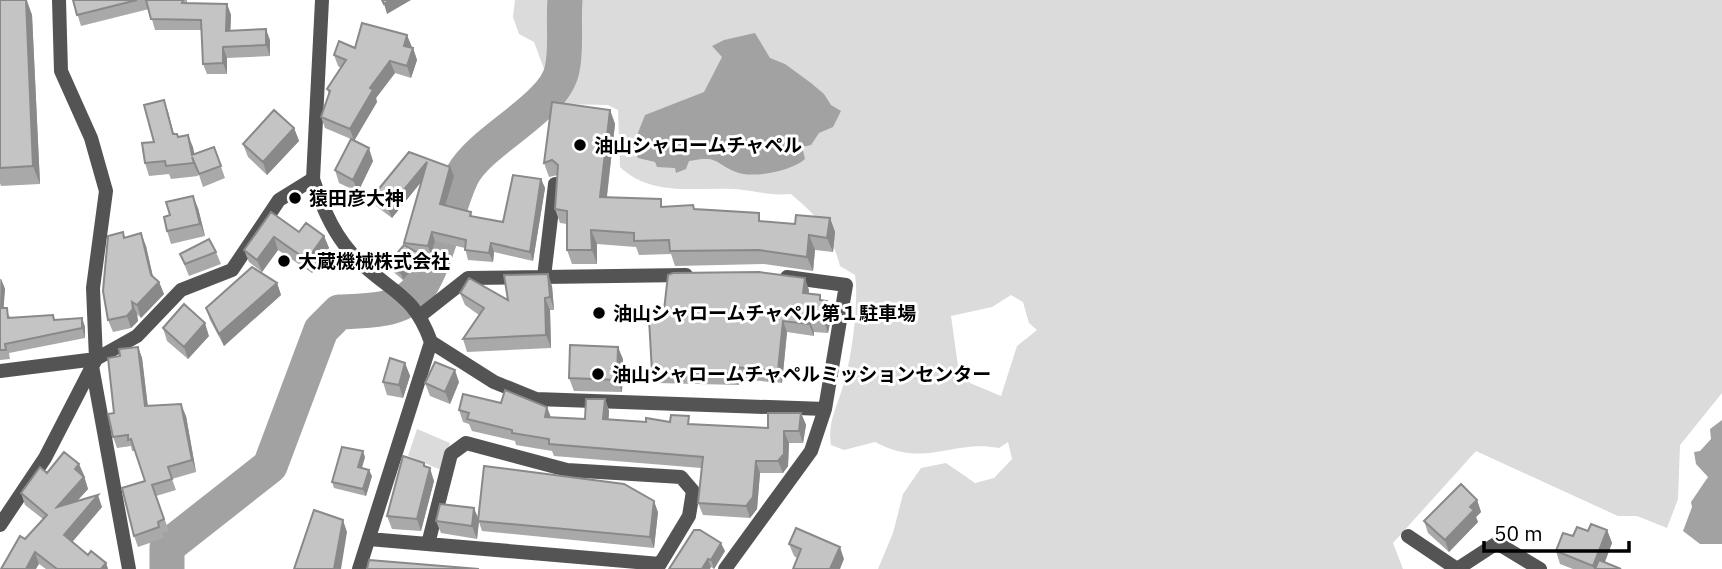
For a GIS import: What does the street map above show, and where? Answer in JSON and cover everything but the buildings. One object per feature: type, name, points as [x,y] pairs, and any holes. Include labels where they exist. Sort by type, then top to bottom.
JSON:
[{"type":"street","points":[[59,0],[61,71],[91,138],[106,191],[93,288],[94,363],[129,569]]},
{"type":"street","points":[[322,0],[313,179],[321,206],[339,239],[360,263],[399,293],[421,316],[431,342],[494,382],[536,399],[825,409]]},
{"type":"street","points":[[0,371],[94,363],[137,336],[181,290],[232,270],[279,201],[313,179]]},
{"type":"street","points":[[544,277],[555,184]]},
{"type":"street","points":[[421,316],[468,278],[695,275]]},
{"type":"street","points":[[725,569],[811,451],[825,409],[846,285],[777,276]]},
{"type":"street","points":[[359,569],[431,342]]},
{"type":"street","points":[[0,525],[45,458],[94,363]]},
{"type":"street","points":[[369,539],[660,564],[689,516],[693,491],[681,477],[567,470],[466,443],[451,454],[428,544]]},
{"type":"street","points":[[1408,536],[1457,569],[1497,542],[1541,569]]},
{"type":"shaded area","points":[[515,0],[1722,0],[1722,393],[1680,445],[1678,499],[1667,528],[1637,516],[1618,516],[1476,451],[1393,543],[1403,569],[878,569],[893,533],[903,494],[921,468],[946,463],[975,483],[994,478],[1012,459],[1008,442],[999,448],[967,447],[924,453],[893,450],[875,442],[844,450],[831,445],[832,421],[847,372],[852,344],[856,286],[855,275],[840,266],[832,243],[822,226],[791,194],[659,187],[632,176],[620,167],[618,110],[608,105],[557,104],[534,42],[519,34],[513,17]],"holes":[[[1011,295],[1023,302],[1029,323],[1037,330],[1017,346],[1001,396],[970,383],[958,366],[951,316],[992,307]]]},
{"type":"shaded area","points":[[755,33],[770,58],[785,64],[811,83],[824,94],[831,105],[841,111],[833,127],[819,133],[811,145],[802,147],[805,159],[782,170],[752,175],[736,172],[711,159],[689,161],[686,169],[676,173],[675,168],[657,167],[655,162],[638,158],[632,148],[645,115],[704,92],[722,57],[712,46],[724,40]]},
{"type":"shaded area","points":[[1722,420],[1722,544],[1700,544],[1683,531],[1692,507],[1691,502],[1708,477],[1696,464],[1694,452],[1700,451],[1711,439],[1710,429]]},
{"type":"shaded area","points":[[417,429],[450,443],[441,470],[408,456]]},
{"type":"waterway","points":[[167,569],[167,547],[270,466],[321,330],[339,312],[379,309],[399,304],[415,293],[422,283],[463,174],[486,148],[532,110],[556,84],[562,70],[565,44],[565,0]]},
{"type":"place","name":"油山シャロームチャペル","points":[[580,145]]},
{"type":"place","name":"猿田彦大神","points":[[295,198]]},
{"type":"place","name":"大蔵機械株式会社","points":[[284,261]]},
{"type":"place","name":"油山シャロームチャペル第１駐車場","points":[[599,313]]},
{"type":"place","name":"油山シャロームチャペルミッションセンター","points":[[598,374]]}]
